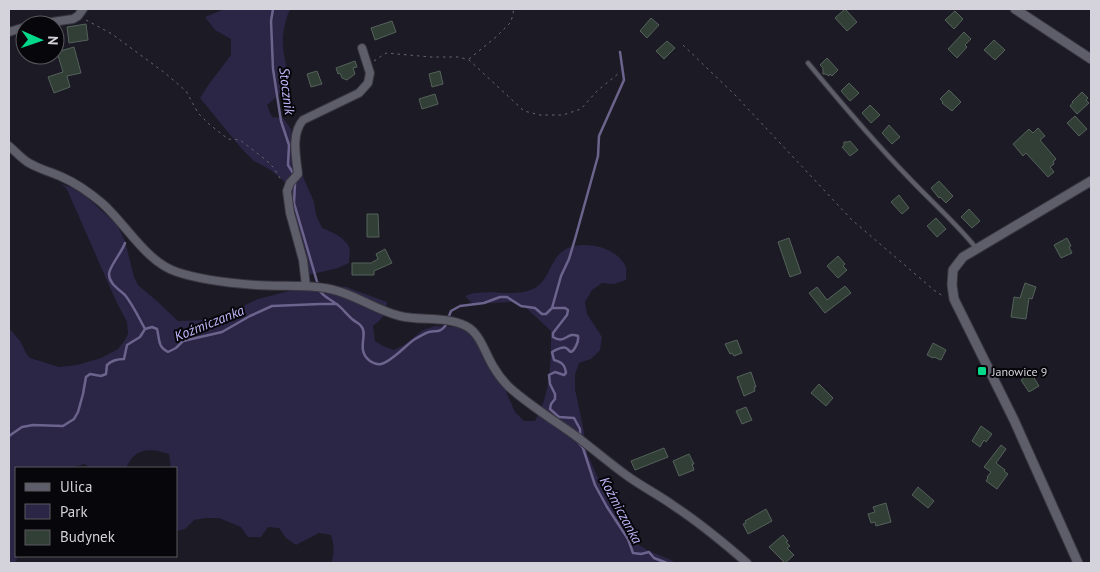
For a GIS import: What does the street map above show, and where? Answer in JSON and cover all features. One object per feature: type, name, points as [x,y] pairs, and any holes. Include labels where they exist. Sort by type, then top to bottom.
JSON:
[{"type":"street","points":[[65,20],[78,16],[83,9]]},
{"type":"street","points":[[1015,9],[1091,59]]},
{"type":"street","points":[[306,286],[303,260],[290,213],[287,191],[290,183],[298,174],[295,139],[298,125],[303,120],[359,92],[368,83],[369,67],[362,48]]},
{"type":"street","points":[[9,146],[27,162],[66,178],[102,203],[140,245],[164,266],[174,271],[206,278],[256,285],[306,286],[332,289],[346,293],[396,316],[446,321],[466,326],[476,336],[492,365],[509,387],[574,434],[627,476],[673,504],[704,526],[747,563]]},
{"type":"street","points":[[1078,563],[1014,420],[954,299],[952,285],[953,270],[963,257],[1091,181]]},
{"type":"lane","points":[[808,63],[859,124],[910,180],[965,234],[977,249]]},
{"type":"path","points":[[469,60],[511,22],[514,9]]},
{"type":"path","points":[[78,16],[112,34],[165,73],[186,91],[198,113],[209,124],[228,139],[240,140],[266,160],[274,168],[287,191]]},
{"type":"path","points":[[684,45],[736,96],[852,220],[935,291]]},
{"type":"path","points":[[369,67],[375,60],[386,53],[431,57],[460,57],[469,60],[524,111],[540,115],[563,115],[581,109],[597,91],[619,73]]},
{"type":"green space","points":[[225,9],[290,9],[285,23],[283,38],[287,71],[285,85],[282,91],[267,105],[272,117],[283,118],[291,129],[296,154],[314,202],[316,215],[322,228],[339,236],[346,242],[350,250],[349,263],[338,268],[308,275],[289,191],[283,180],[269,169],[254,161],[200,98],[231,55],[231,39],[215,30],[205,17]]},
{"type":"green space","points":[[61,184],[73,188],[88,198],[117,225],[125,241],[134,277],[138,285],[178,321],[206,320],[221,315],[230,315],[258,299],[301,288],[346,287],[387,302],[383,316],[373,326],[375,341],[394,350],[404,345],[423,330],[435,326],[459,327],[471,332],[494,364],[515,412],[524,421],[535,421],[544,400],[549,377],[551,331],[524,306],[512,302],[473,304],[465,296],[483,292],[519,293],[533,289],[546,277],[558,255],[570,247],[578,245],[597,246],[613,253],[625,265],[626,280],[614,284],[602,283],[592,290],[585,302],[587,314],[602,337],[600,350],[591,359],[579,363],[575,375],[575,389],[587,453],[597,476],[613,496],[627,534],[647,550],[675,563],[331,563],[334,549],[331,535],[319,533],[296,545],[286,538],[279,528],[268,527],[261,537],[248,537],[241,527],[219,518],[194,520],[185,529],[178,531],[178,467],[171,467],[169,454],[150,450],[137,454],[126,467],[88,467],[85,464],[73,467],[15,467],[15,557],[18,557],[15,563],[9,563],[9,328],[20,341],[30,358],[59,367],[77,365],[101,358],[118,349],[128,334],[127,322],[66,188]]},
{"type":"building","points":[[845,9],[857,22],[847,31],[835,18]]},
{"type":"building","points":[[955,11],[963,19],[954,29],[945,20]]},
{"type":"building","points":[[651,18],[659,25],[647,38],[640,31]]},
{"type":"building","points":[[392,21],[396,32],[375,40],[371,28]]},
{"type":"building","points":[[86,24],[88,40],[69,43],[67,27]]},
{"type":"building","points":[[964,32],[971,39],[965,45],[967,47],[957,58],[948,49]]},
{"type":"building","points":[[994,40],[1005,50],[995,60],[984,50]]},
{"type":"building","points":[[667,41],[675,48],[664,59],[656,51]]},
{"type":"building","points":[[74,47],[81,73],[67,76],[70,87],[54,93],[48,77],[63,72],[61,65],[65,65],[65,50]]},
{"type":"building","points":[[827,58],[838,70],[832,76],[830,74],[829,76],[823,74],[823,68],[820,65]]},
{"type":"building","points":[[355,61],[357,67],[353,68],[355,74],[347,80],[342,78],[340,73],[338,74],[336,68]]},
{"type":"building","points":[[317,71],[322,84],[311,87],[307,74]]},
{"type":"building","points":[[440,71],[443,84],[432,87],[429,74]]},
{"type":"building","points":[[849,83],[859,93],[850,101],[841,91]]},
{"type":"building","points":[[949,90],[961,102],[952,111],[940,99]]},
{"type":"building","points":[[1082,92],[1088,98],[1086,100],[1089,103],[1077,114],[1070,106]]},
{"type":"building","points":[[435,94],[438,104],[422,109],[419,99]]},
{"type":"building","points":[[870,105],[880,115],[871,123],[862,113]]},
{"type":"building","points":[[1075,116],[1087,129],[1079,136],[1067,123]]},
{"type":"building","points":[[889,125],[900,137],[892,144],[882,133]]},
{"type":"building","points":[[1038,128],[1045,136],[1040,140],[1056,159],[1050,167],[1054,172],[1048,177],[1026,153],[1023,156],[1013,144],[1029,129],[1033,133]]},
{"type":"building","points":[[850,141],[858,150],[850,156],[842,147],[844,142]]},
{"type":"building","points":[[939,181],[953,196],[946,203],[931,188]]},
{"type":"building","points":[[899,195],[909,208],[902,214],[891,202]]},
{"type":"building","points":[[969,209],[980,221],[972,228],[961,217]]},
{"type":"building","points":[[367,214],[378,214],[379,237],[367,237]]},
{"type":"building","points":[[936,218],[946,229],[937,237],[927,226]]},
{"type":"building","points":[[789,238],[801,273],[790,277],[778,242]]},
{"type":"building","points":[[1067,238],[1072,253],[1061,258],[1054,245]]},
{"type":"building","points":[[385,249],[392,263],[374,271],[374,275],[352,275],[352,263],[371,263],[378,259],[376,254]]},
{"type":"building","points":[[838,256],[845,264],[843,266],[847,270],[838,278],[827,266]]},
{"type":"building","points":[[1025,283],[1036,287],[1032,299],[1029,298],[1026,319],[1011,317],[1014,297],[1020,298]]},
{"type":"building","points":[[845,286],[851,293],[825,313],[809,293],[817,287],[827,300]]},
{"type":"building","points":[[737,340],[742,353],[734,356],[732,353],[730,354],[725,344]]},
{"type":"building","points":[[933,343],[946,350],[941,360],[927,355]]},
{"type":"building","points":[[751,372],[756,387],[754,387],[755,391],[744,396],[737,377]]},
{"type":"building","points":[[1031,373],[1039,386],[1029,392],[1021,380],[1025,375]]},
{"type":"building","points":[[819,384],[833,398],[826,406],[811,393]]},
{"type":"building","points":[[746,407],[752,420],[742,424],[736,411]]},
{"type":"building","points":[[981,426],[992,434],[986,442],[984,440],[980,447],[972,441]]},
{"type":"building","points":[[1001,445],[1006,449],[996,463],[1008,474],[997,489],[986,481],[991,472],[984,467]]},
{"type":"building","points":[[664,448],[668,457],[635,470],[631,461]]},
{"type":"building","points":[[689,454],[694,464],[692,464],[694,470],[679,476],[673,461]]},
{"type":"building","points":[[918,487],[934,501],[928,508],[912,495]]},
{"type":"building","points":[[886,503],[891,522],[876,526],[875,522],[871,523],[868,514],[875,512],[873,507]]},
{"type":"building","points":[[766,509],[772,521],[748,534],[743,524],[746,523],[745,521]]},
{"type":"building","points":[[783,535],[790,546],[787,548],[794,555],[785,563],[769,547]]},
{"type":"waterway","name":"Stocznik","points":[[273,9],[271,21],[273,69],[281,121],[289,145],[288,165],[293,173]]},
{"type":"waterway","points":[[552,308],[561,276],[569,259],[598,156],[599,136],[624,80],[620,52]]},
{"type":"waterway","name":"Stocznik","points":[[295,183],[294,203],[318,285]]},
{"type":"waterway","points":[[125,243],[111,267],[109,278],[128,299],[145,329]]},
{"type":"waterway","name":"Koźmiczanka","points":[[320,291],[340,306],[361,326],[364,333],[363,352],[370,361],[377,364],[385,363],[415,339],[427,333],[440,331],[446,325]]},
{"type":"waterway","name":"Koźmiczanka","points":[[449,316],[451,311],[460,306],[484,303],[500,297],[507,297],[521,306],[535,308],[542,314],[546,314],[552,308],[565,308],[568,310],[567,315],[553,333],[553,337],[560,340],[574,335],[578,336],[578,340],[571,352],[566,348],[559,348],[552,352],[554,360],[563,364],[566,373],[564,375],[555,372],[549,375],[550,384],[555,394],[555,399],[550,409],[559,417],[574,418],[580,429],[580,436]]},
{"type":"waterway","name":"Koźmiczanka","points":[[9,436],[22,427],[33,425],[63,426],[74,419],[78,412],[86,377],[90,374],[101,376],[106,374],[107,365],[115,360],[124,359],[127,345],[140,337],[145,329],[152,327],[157,329],[160,345],[168,352],[176,348],[183,341],[222,332],[272,306],[337,304]]},
{"type":"waterway","name":"Koźmiczanka","points":[[578,442],[583,448],[595,485],[628,539],[633,553],[649,552],[654,558],[667,563]]},
{"type":"place","name":"Janowice 9","points":[[982,371]]}]
